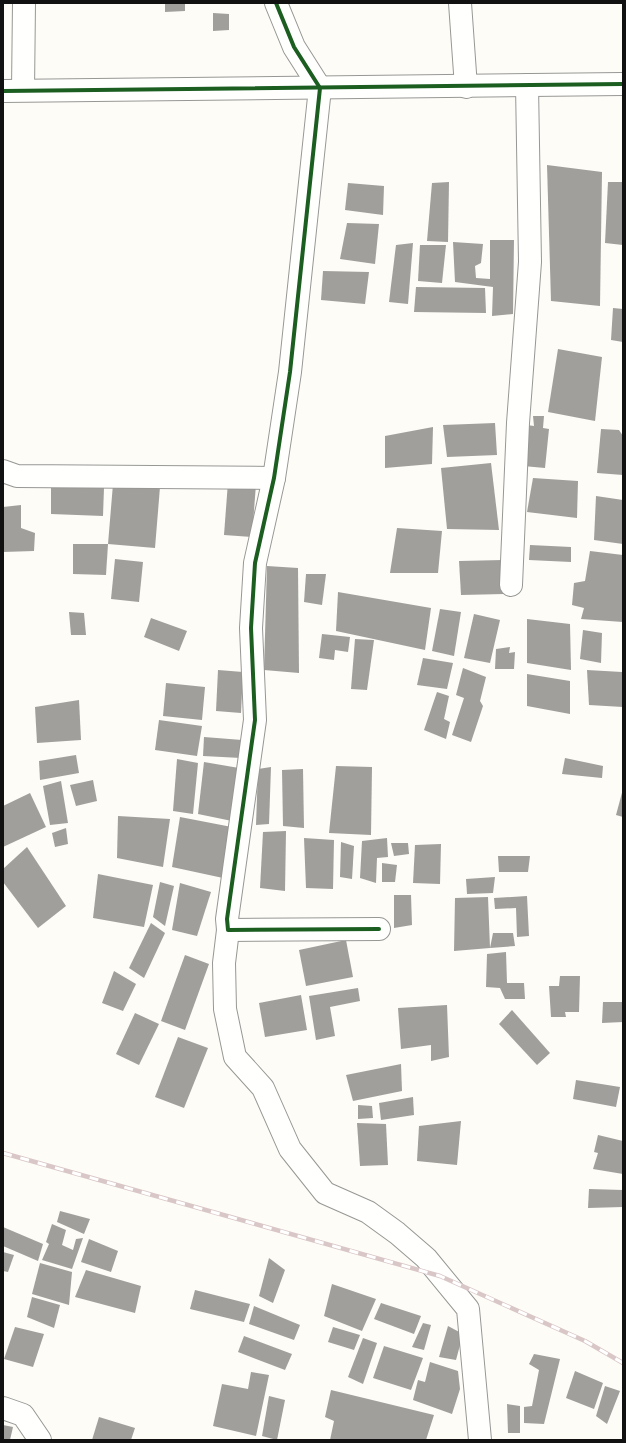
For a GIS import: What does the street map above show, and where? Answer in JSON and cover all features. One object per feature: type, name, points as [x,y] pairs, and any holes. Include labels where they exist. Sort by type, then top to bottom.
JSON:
[{"type":"street","points":[[24,3],[13,91],[623,84]]},
{"type":"street","points":[[276,3],[294,47],[320,88],[290,372],[274,478],[255,563],[251,628],[255,720],[227,919],[228,930],[224,963],[225,1009],[235,1057],[263,1088],[290,1149],[325,1193],[368,1212],[397,1233],[426,1258],[468,1308],[480,1440]]},
{"type":"street","points":[[460,3],[466,87]]},
{"type":"street","points":[[511,585],[518,423],[530,262],[527,85]]},
{"type":"street","points":[[3,471],[17,476],[274,478]]},
{"type":"street","points":[[228,930],[379,929]]},
{"type":"street","points":[[3,1408],[23,1415],[40,1440]]},
{"type":"building","points":[[165,3],[185,3],[185,11],[165,12]]},
{"type":"building","points":[[213,13],[229,14],[229,30],[213,31]]},
{"type":"building","points":[[547,165],[602,172],[600,306],[551,301]]},
{"type":"building","points":[[449,182],[448,242],[427,241],[432,183]]},
{"type":"building","points":[[608,182],[623,182],[623,245],[605,243]]},
{"type":"building","points":[[348,183],[384,186],[383,215],[345,210]]},
{"type":"building","points":[[347,223],[379,224],[375,264],[340,259]]},
{"type":"building","points":[[490,240],[514,240],[513,314],[492,316],[493,287],[455,282],[453,242],[483,244],[481,263],[475,266],[476,278],[490,279]]},
{"type":"building","points":[[413,243],[408,304],[389,302],[396,245]]},
{"type":"building","points":[[420,245],[446,245],[442,283],[418,281]]},
{"type":"building","points":[[323,271],[369,272],[365,304],[321,300]]},
{"type":"building","points":[[416,287],[485,288],[486,313],[414,312]]},
{"type":"building","points":[[613,308],[623,309],[623,342],[611,340]]},
{"type":"building","points":[[558,349],[602,357],[595,421],[548,412]]},
{"type":"building","points":[[533,416],[544,416],[543,428],[549,429],[545,468],[523,466],[527,425],[534,426]]},
{"type":"building","points":[[495,423],[497,455],[447,457],[443,425]]},
{"type":"building","points":[[433,427],[432,464],[385,468],[385,436]]},
{"type":"building","points":[[601,429],[619,430],[623,436],[623,475],[597,473]]},
{"type":"building","points":[[491,463],[499,530],[447,529],[441,468]]},
{"type":"building","points":[[533,478],[578,481],[577,518],[527,512]]},
{"type":"building","points":[[228,482],[256,484],[252,537],[224,535]]},
{"type":"building","points":[[113,484],[160,487],[155,548],[108,544]]},
{"type":"building","points":[[51,486],[104,488],[103,516],[51,514]]},
{"type":"building","points":[[596,496],[623,500],[623,544],[594,540]]},
{"type":"building","points":[[21,505],[21,528],[35,533],[34,551],[3,552],[3,507]]},
{"type":"building","points":[[397,528],[442,531],[438,573],[390,573]]},
{"type":"building","points":[[73,544],[108,544],[106,575],[73,574]]},
{"type":"building","points":[[530,545],[571,547],[571,562],[529,560]]},
{"type":"building","points":[[590,551],[623,555],[623,622],[581,619],[584,608],[572,605],[574,583],[585,581]]},
{"type":"building","points":[[115,559],[143,562],[139,602],[111,599]]},
{"type":"building","points":[[503,560],[504,594],[461,595],[459,561]]},
{"type":"building","points":[[267,566],[298,568],[299,673],[264,670]]},
{"type":"building","points":[[306,574],[326,574],[322,605],[304,602]]},
{"type":"building","points":[[338,592],[431,608],[425,650],[336,631]]},
{"type":"building","points":[[440,609],[461,612],[454,656],[432,651]]},
{"type":"building","points":[[69,612],[84,613],[86,635],[71,635]]},
{"type":"building","points":[[474,614],[500,620],[490,663],[464,658]]},
{"type":"building","points":[[151,618],[187,631],[179,651],[144,637]]},
{"type":"building","points":[[527,619],[570,624],[571,670],[527,663]]},
{"type":"building","points":[[583,630],[602,633],[601,663],[580,659]]},
{"type":"building","points":[[322,634],[350,637],[348,652],[335,650],[334,660],[319,658]]},
{"type":"building","points":[[355,639],[374,640],[367,690],[351,689]]},
{"type":"building","points":[[510,647],[509,653],[515,652],[514,669],[495,669],[496,649]]},
{"type":"building","points":[[423,658],[453,663],[447,689],[417,685]]},
{"type":"building","points":[[463,668],[486,677],[480,701],[483,706],[471,742],[452,735],[464,698],[456,695]]},
{"type":"building","points":[[218,670],[243,672],[241,713],[216,711]]},
{"type":"building","points":[[587,670],[622,672],[623,707],[589,705]]},
{"type":"building","points":[[527,674],[570,681],[570,714],[527,706]]},
{"type":"building","points":[[166,683],[205,687],[202,720],[163,716]]},
{"type":"building","points":[[437,692],[449,696],[444,719],[450,722],[446,739],[424,730]]},
{"type":"building","points":[[79,700],[81,740],[37,743],[35,707]]},
{"type":"building","points":[[159,720],[202,726],[197,756],[155,750]]},
{"type":"building","points":[[204,737],[242,740],[241,758],[203,756]]},
{"type":"building","points":[[76,755],[79,773],[40,780],[39,761]]},
{"type":"building","points":[[565,758],[603,766],[602,778],[562,774]]},
{"type":"building","points":[[177,759],[198,763],[193,814],[173,811]]},
{"type":"building","points":[[204,762],[239,768],[232,821],[198,814]]},
{"type":"building","points":[[336,766],[372,767],[371,835],[329,833]]},
{"type":"building","points":[[271,767],[269,824],[256,825],[258,769]]},
{"type":"building","points":[[303,769],[304,828],[283,826],[282,770]]},
{"type":"building","points":[[93,780],[97,801],[76,806],[70,785]]},
{"type":"building","points":[[61,781],[68,823],[50,825],[43,786]]},
{"type":"building","points":[[623,789],[623,817],[616,815]]},
{"type":"building","points":[[30,793],[46,827],[3,847],[3,806]]},
{"type":"building","points":[[118,816],[170,819],[163,867],[117,858]]},
{"type":"building","points":[[180,817],[237,828],[223,878],[172,867]]},
{"type":"building","points":[[66,828],[68,844],[55,847],[52,833]]},
{"type":"building","points":[[286,831],[285,891],[260,888],[263,832]]},
{"type":"building","points":[[304,838],[334,840],[333,889],[306,888]]},
{"type":"building","points":[[387,838],[388,857],[377,858],[376,883],[360,878],[362,841]]},
{"type":"building","points":[[341,842],[354,846],[352,879],[340,877]]},
{"type":"building","points":[[391,843],[408,843],[409,854],[394,856]]},
{"type":"building","points":[[441,844],[440,884],[413,883],[415,845]]},
{"type":"building","points":[[27,847],[66,906],[38,928],[3,882],[3,869]]},
{"type":"building","points":[[498,856],[530,856],[528,872],[499,872]]},
{"type":"building","points":[[382,863],[397,865],[395,882],[382,882]]},
{"type":"building","points":[[98,874],[153,885],[144,927],[93,918]]},
{"type":"building","points":[[495,877],[493,893],[467,894],[466,879]]},
{"type":"building","points":[[160,882],[174,886],[165,926],[153,917]]},
{"type":"building","points":[[180,883],[211,892],[197,936],[172,930]]},
{"type":"building","points":[[394,895],[411,895],[412,925],[394,928]]},
{"type":"building","points":[[527,896],[529,936],[517,937],[516,908],[495,909],[494,898]]},
{"type":"building","points":[[488,897],[490,948],[454,951],[455,898]]},
{"type":"building","points":[[151,923],[165,933],[144,978],[129,968]]},
{"type":"building","points":[[493,933],[513,933],[515,946],[490,948]]},
{"type":"building","points":[[346,940],[353,977],[306,986],[299,950]]},
{"type":"building","points":[[506,952],[507,983],[524,983],[525,999],[505,999],[500,988],[486,987],[487,954]]},
{"type":"building","points":[[185,955],[209,964],[185,1030],[161,1021]]},
{"type":"building","points":[[114,971],[136,984],[123,1011],[102,1003]]},
{"type":"building","points":[[560,976],[580,976],[579,1012],[565,1012],[566,1017],[551,1017],[549,986],[559,986]]},
{"type":"building","points":[[358,988],[360,1001],[330,1007],[335,1036],[316,1040],[309,996]]},
{"type":"building","points":[[301,995],[307,1030],[265,1037],[259,1003]]},
{"type":"building","points":[[603,1002],[623,1002],[623,1022],[602,1023]]},
{"type":"building","points":[[447,1005],[449,1057],[431,1061],[431,1045],[401,1049],[398,1008]]},
{"type":"building","points":[[512,1010],[550,1053],[537,1065],[499,1024]]},
{"type":"building","points":[[135,1013],[159,1024],[139,1065],[116,1054]]},
{"type":"building","points":[[178,1037],[208,1048],[184,1108],[155,1097]]},
{"type":"building","points":[[401,1064],[402,1091],[353,1101],[346,1075]]},
{"type":"building","points":[[576,1080],[620,1087],[616,1107],[573,1099]]},
{"type":"building","points":[[413,1097],[414,1115],[381,1120],[379,1103]]},
{"type":"building","points":[[358,1105],[372,1106],[373,1118],[358,1119]]},
{"type":"building","points":[[461,1121],[457,1165],[417,1161],[419,1126]]},
{"type":"building","points":[[357,1123],[386,1124],[388,1165],[360,1166]]},
{"type":"building","points":[[598,1135],[623,1141],[623,1174],[593,1169],[598,1153],[594,1152]]},
{"type":"building","points":[[589,1189],[623,1190],[623,1207],[588,1208]]},
{"type":"building","points":[[60,1211],[90,1219],[84,1234],[57,1222]]},
{"type":"building","points":[[52,1224],[66,1230],[62,1245],[73,1250],[76,1239],[83,1238],[72,1269],[42,1260],[49,1244],[46,1242]]},
{"type":"building","points":[[3,1227],[43,1244],[38,1261],[3,1246]]},
{"type":"building","points":[[89,1239],[118,1251],[111,1272],[81,1262]]},
{"type":"building","points":[[3,1252],[14,1255],[8,1272],[3,1271]]},
{"type":"building","points":[[269,1258],[285,1270],[273,1303],[259,1296]]},
{"type":"building","points":[[40,1263],[72,1272],[69,1305],[32,1294]]},
{"type":"building","points":[[86,1270],[141,1286],[135,1313],[75,1297]]},
{"type":"building","points":[[332,1284],[376,1299],[362,1331],[324,1316]]},
{"type":"building","points":[[195,1290],[250,1304],[244,1322],[190,1309]]},
{"type":"building","points":[[32,1297],[60,1305],[54,1328],[27,1317]]},
{"type":"building","points":[[381,1303],[421,1316],[414,1334],[374,1319]]},
{"type":"building","points":[[254,1306],[300,1325],[294,1340],[249,1324]]},
{"type":"building","points":[[423,1323],[431,1325],[424,1350],[412,1347]]},
{"type":"building","points":[[448,1326],[463,1334],[456,1360],[439,1357]]},
{"type":"building","points":[[15,1327],[44,1334],[33,1367],[4,1359]]},
{"type":"building","points":[[333,1327],[360,1335],[354,1350],[328,1342]]},
{"type":"building","points":[[244,1336],[292,1354],[285,1370],[238,1352]]},
{"type":"building","points":[[363,1338],[377,1343],[363,1384],[348,1377]]},
{"type":"building","points":[[384,1346],[423,1358],[411,1390],[373,1378]]},
{"type":"building","points":[[534,1354],[560,1359],[544,1424],[524,1423],[524,1407],[532,1406],[539,1370],[529,1364]]},
{"type":"building","points":[[430,1362],[458,1371],[460,1389],[452,1414],[413,1400],[418,1380],[425,1382]]},
{"type":"building","points":[[575,1371],[603,1383],[594,1409],[566,1398]]},
{"type":"building","points":[[251,1372],[269,1375],[256,1436],[213,1426],[222,1384],[248,1389]]},
{"type":"building","points":[[605,1386],[620,1391],[607,1424],[596,1416]]},
{"type":"building","points":[[331,1390],[434,1415],[426,1440],[330,1440],[334,1421],[325,1417]]},
{"type":"building","points":[[269,1396],[285,1400],[277,1440],[262,1436]]},
{"type":"building","points":[[507,1404],[520,1406],[520,1433],[508,1433]]},
{"type":"building","points":[[99,1417],[135,1428],[131,1440],[92,1440]]},
{"type":"building","points":[[3,1425],[13,1427],[10,1440],[3,1440]]},
{"type":"railway","points":[[3,1153],[440,1276],[585,1341],[623,1363]]},
{"type":"cycle path","points":[[276,3],[294,47],[320,88],[290,372],[274,478],[255,563],[251,628],[255,720],[227,919],[228,930],[379,929]]},
{"type":"cycle path","points":[[3,91],[623,84]]}]
